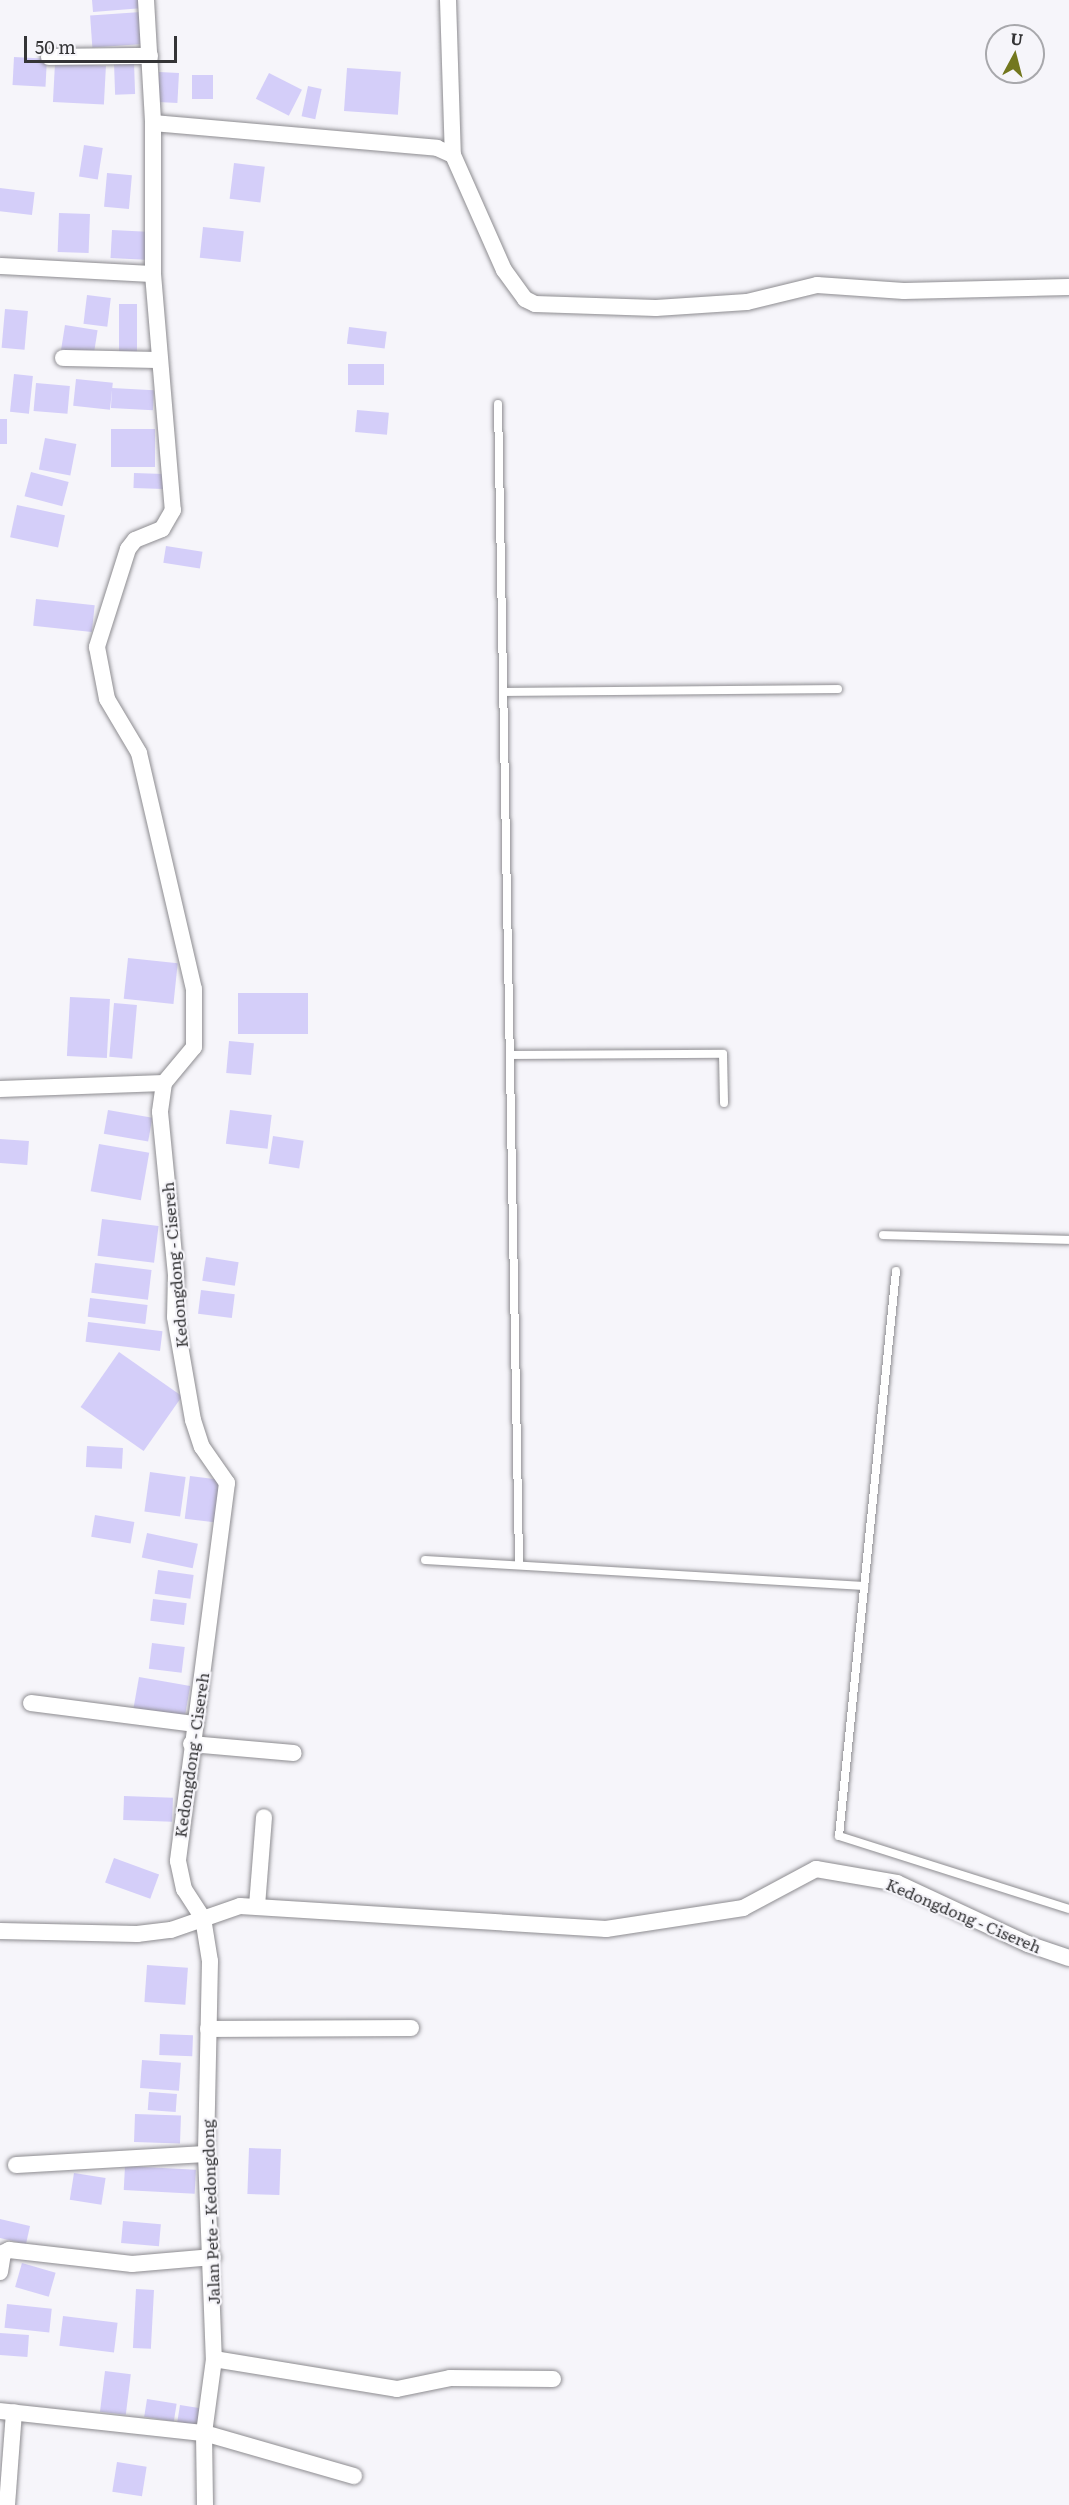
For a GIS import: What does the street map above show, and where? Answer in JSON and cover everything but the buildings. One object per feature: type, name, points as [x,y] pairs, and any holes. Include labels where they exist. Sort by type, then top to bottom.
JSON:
[{"type":"street","points":[[0,1089],[164,1083],[194,1047],[194,989],[139,753],[107,699],[97,647],[128,549],[135,540],[162,529],[173,510],[153,274],[153,123],[146,0]]},
{"type":"street","points":[[448,0],[453,154],[504,270],[525,299],[535,304],[656,308],[747,302],[817,285],[904,291],[1069,286]]},
{"type":"street","points":[[49,57],[150,56]]},
{"type":"street","points":[[153,123],[437,148],[453,154]]},
{"type":"street","points":[[0,266],[153,274]]},
{"type":"street","points":[[63,358],[160,360]]},
{"type":"street","name":"Kedongdong - Cisereh","points":[[164,1083],[160,1112],[176,1274],[175,1317],[193,1420],[202,1447],[225,1475],[228,1501],[191,1744],[178,1861],[184,1889],[203,1918],[240,1906],[257,1906],[606,1929],[743,1908],[802,1873],[833,1870],[897,1883],[1028,1944],[1069,1958]]},
{"type":"street","points":[[31,1703],[194,1724]]},
{"type":"street","points":[[191,1744],[294,1753]]},
{"type":"street","points":[[257,1906],[264,1817]]},
{"type":"street","points":[[0,1931],[137,1934],[171,1930],[203,1918]]},
{"type":"street","name":"Jalan Pete - Kedongdong","points":[[203,1918],[210,1961],[206,2154],[213,2257],[214,2360],[204,2433],[205,2505]]},
{"type":"street","points":[[208,2029],[411,2028]]},
{"type":"street","points":[[16,2165],[206,2154]]},
{"type":"street","points":[[0,2272],[3,2253],[9,2250],[132,2264],[213,2257]]},
{"type":"street","points":[[214,2360],[397,2389],[450,2378],[553,2379]]},
{"type":"street","points":[[7,2505],[7,2412],[204,2433],[354,2476]]},
{"type":"lane","points":[[498,404],[519,1566]]},
{"type":"lane","points":[[504,692],[837,689]]},
{"type":"lane","points":[[510,1055],[723,1054],[724,1102]]},
{"type":"lane","points":[[883,1235],[1069,1240]]},
{"type":"lane","points":[[896,1271],[838,1836],[1069,1909]]},
{"type":"lane","points":[[425,1560],[864,1586]]}]
